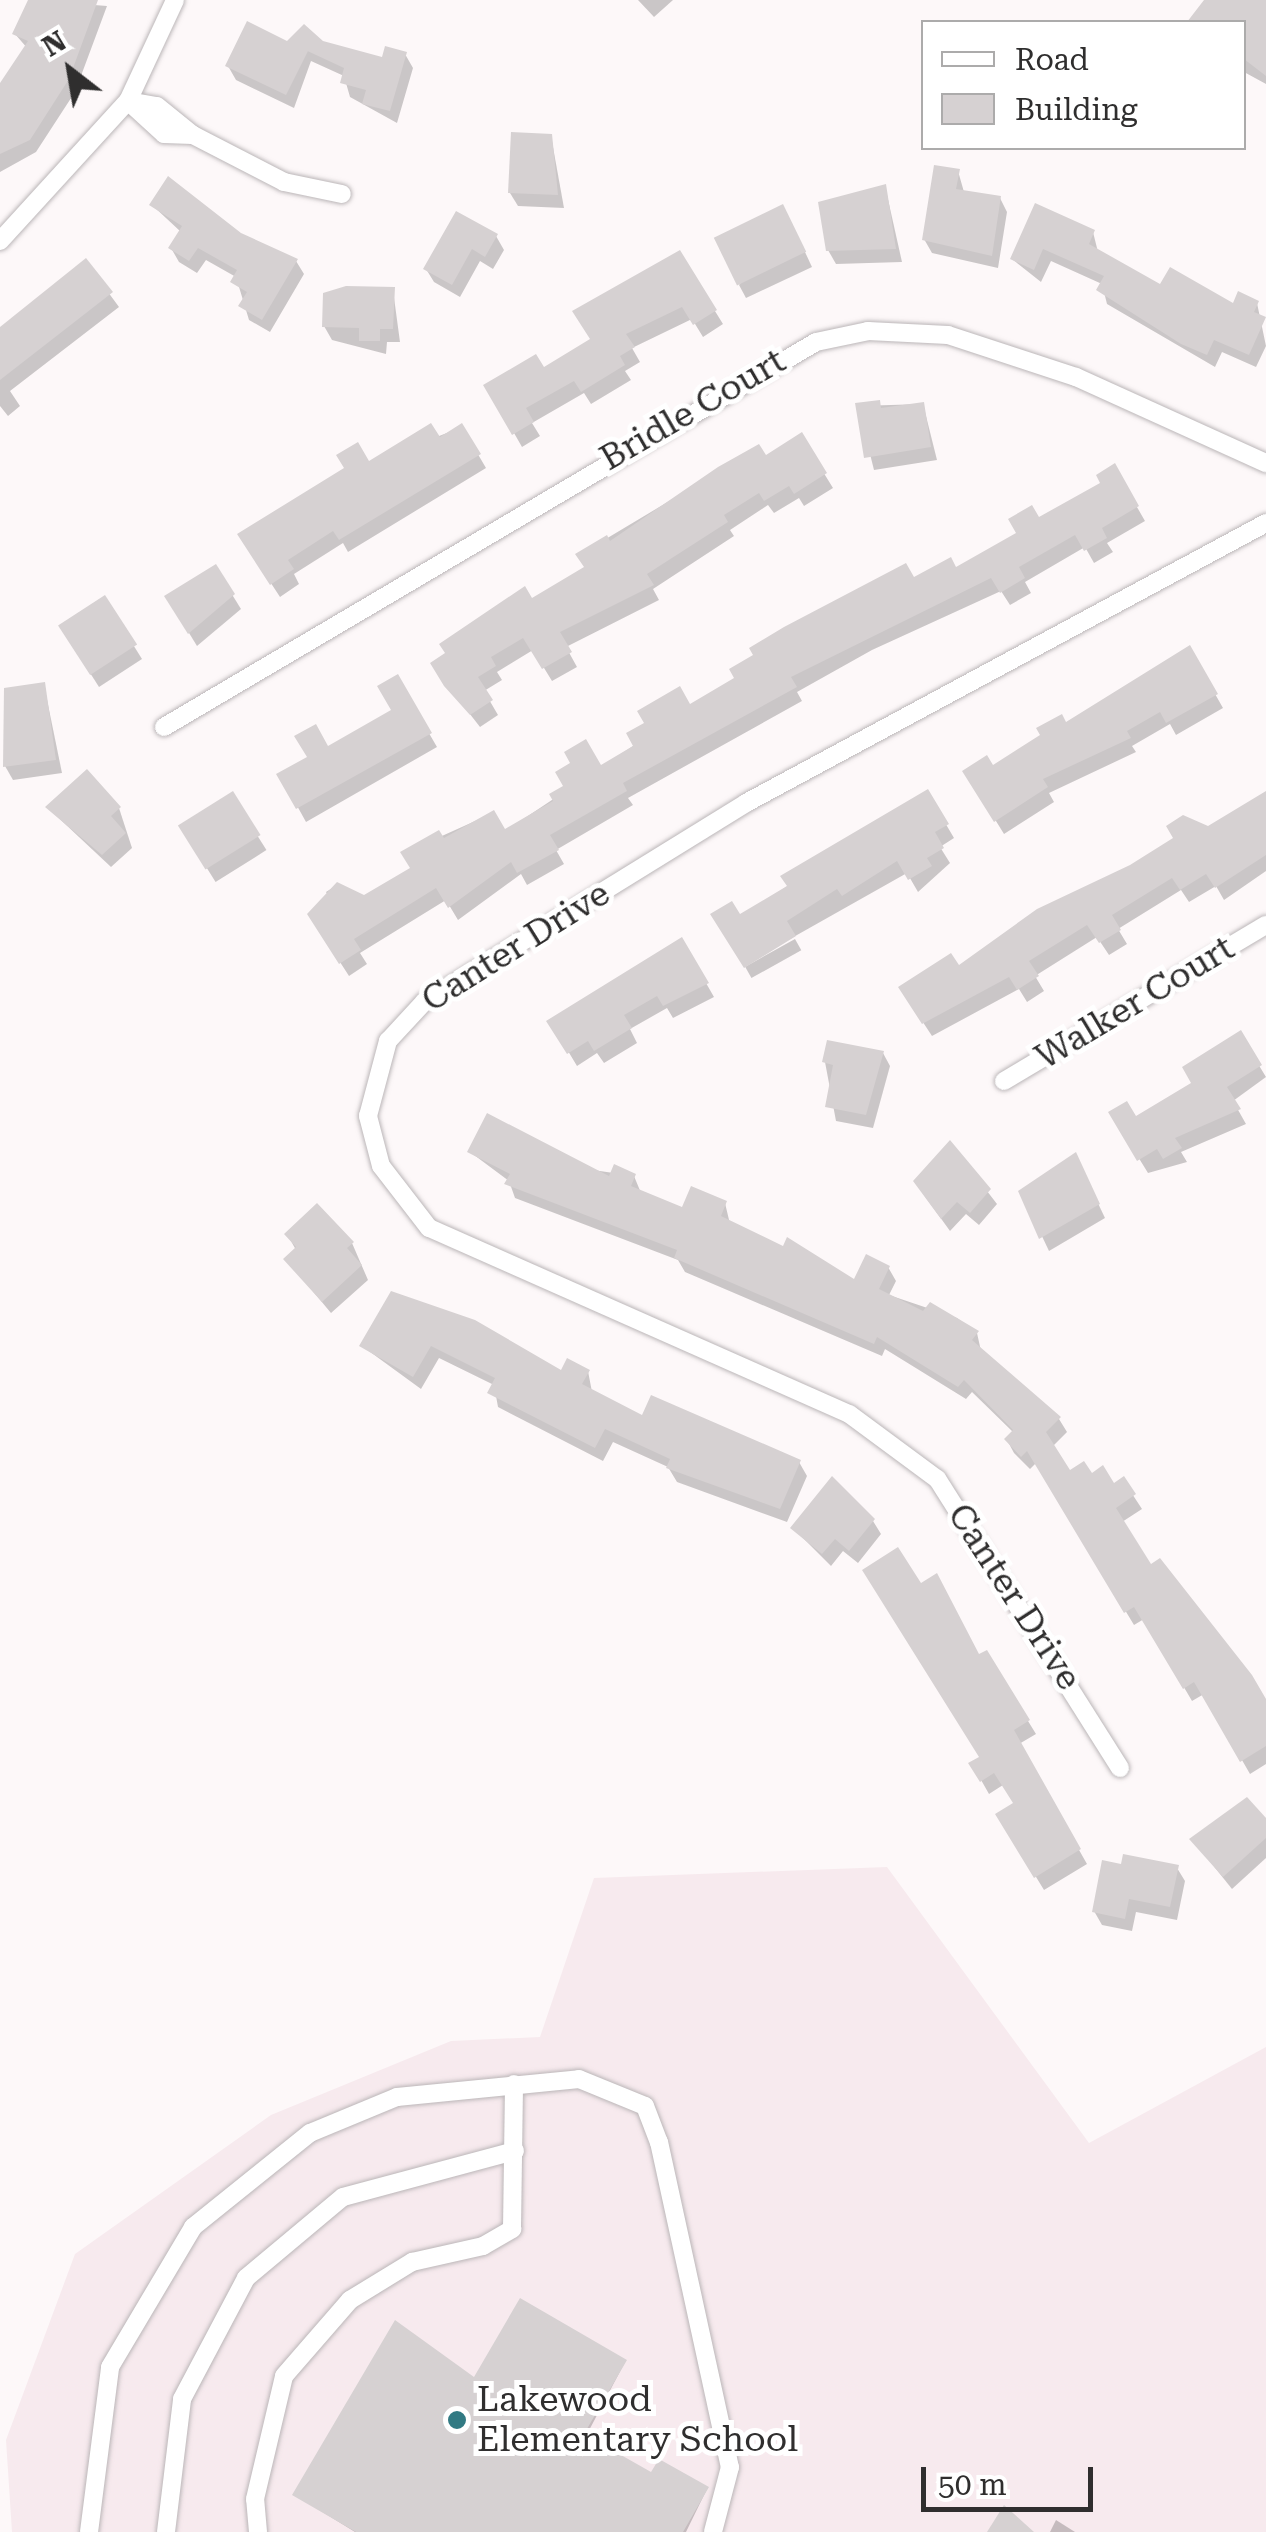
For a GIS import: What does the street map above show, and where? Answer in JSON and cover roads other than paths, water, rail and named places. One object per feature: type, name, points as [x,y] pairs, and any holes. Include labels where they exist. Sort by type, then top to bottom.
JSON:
[{"type":"street","points":[[0,241],[128,101],[175,0]]},
{"type":"street","points":[[128,101],[164,134],[193,135],[284,182],[342,194]]},
{"type":"street","name":"Bridle Court","points":[[164,727],[816,342],[868,331],[948,335],[1076,377],[1266,463]]},
{"type":"street","name":"Canter Drive","points":[[1120,1768],[937,1479],[849,1414],[429,1228],[382,1166],[368,1116],[382,1053],[424,1002],[746,804],[1266,523]]},
{"type":"street","name":"Walker Court","points":[[1004,1081],[1266,924]]},
{"type":"street","points":[[89,2532],[110,2367],[193,2228],[310,2132],[398,2096],[579,2080],[646,2106],[730,2467],[713,2532]]},
{"type":"street","points":[[258,2532],[255,2499],[284,2376],[350,2300],[412,2262],[483,2246],[512,2228],[514,2084]]},
{"type":"street","points":[[166,2532],[182,2399],[246,2278],[343,2197],[515,2151]]},
{"type":"place","name":"Lakewood Elementary School","points":[[457,2420]]}]
